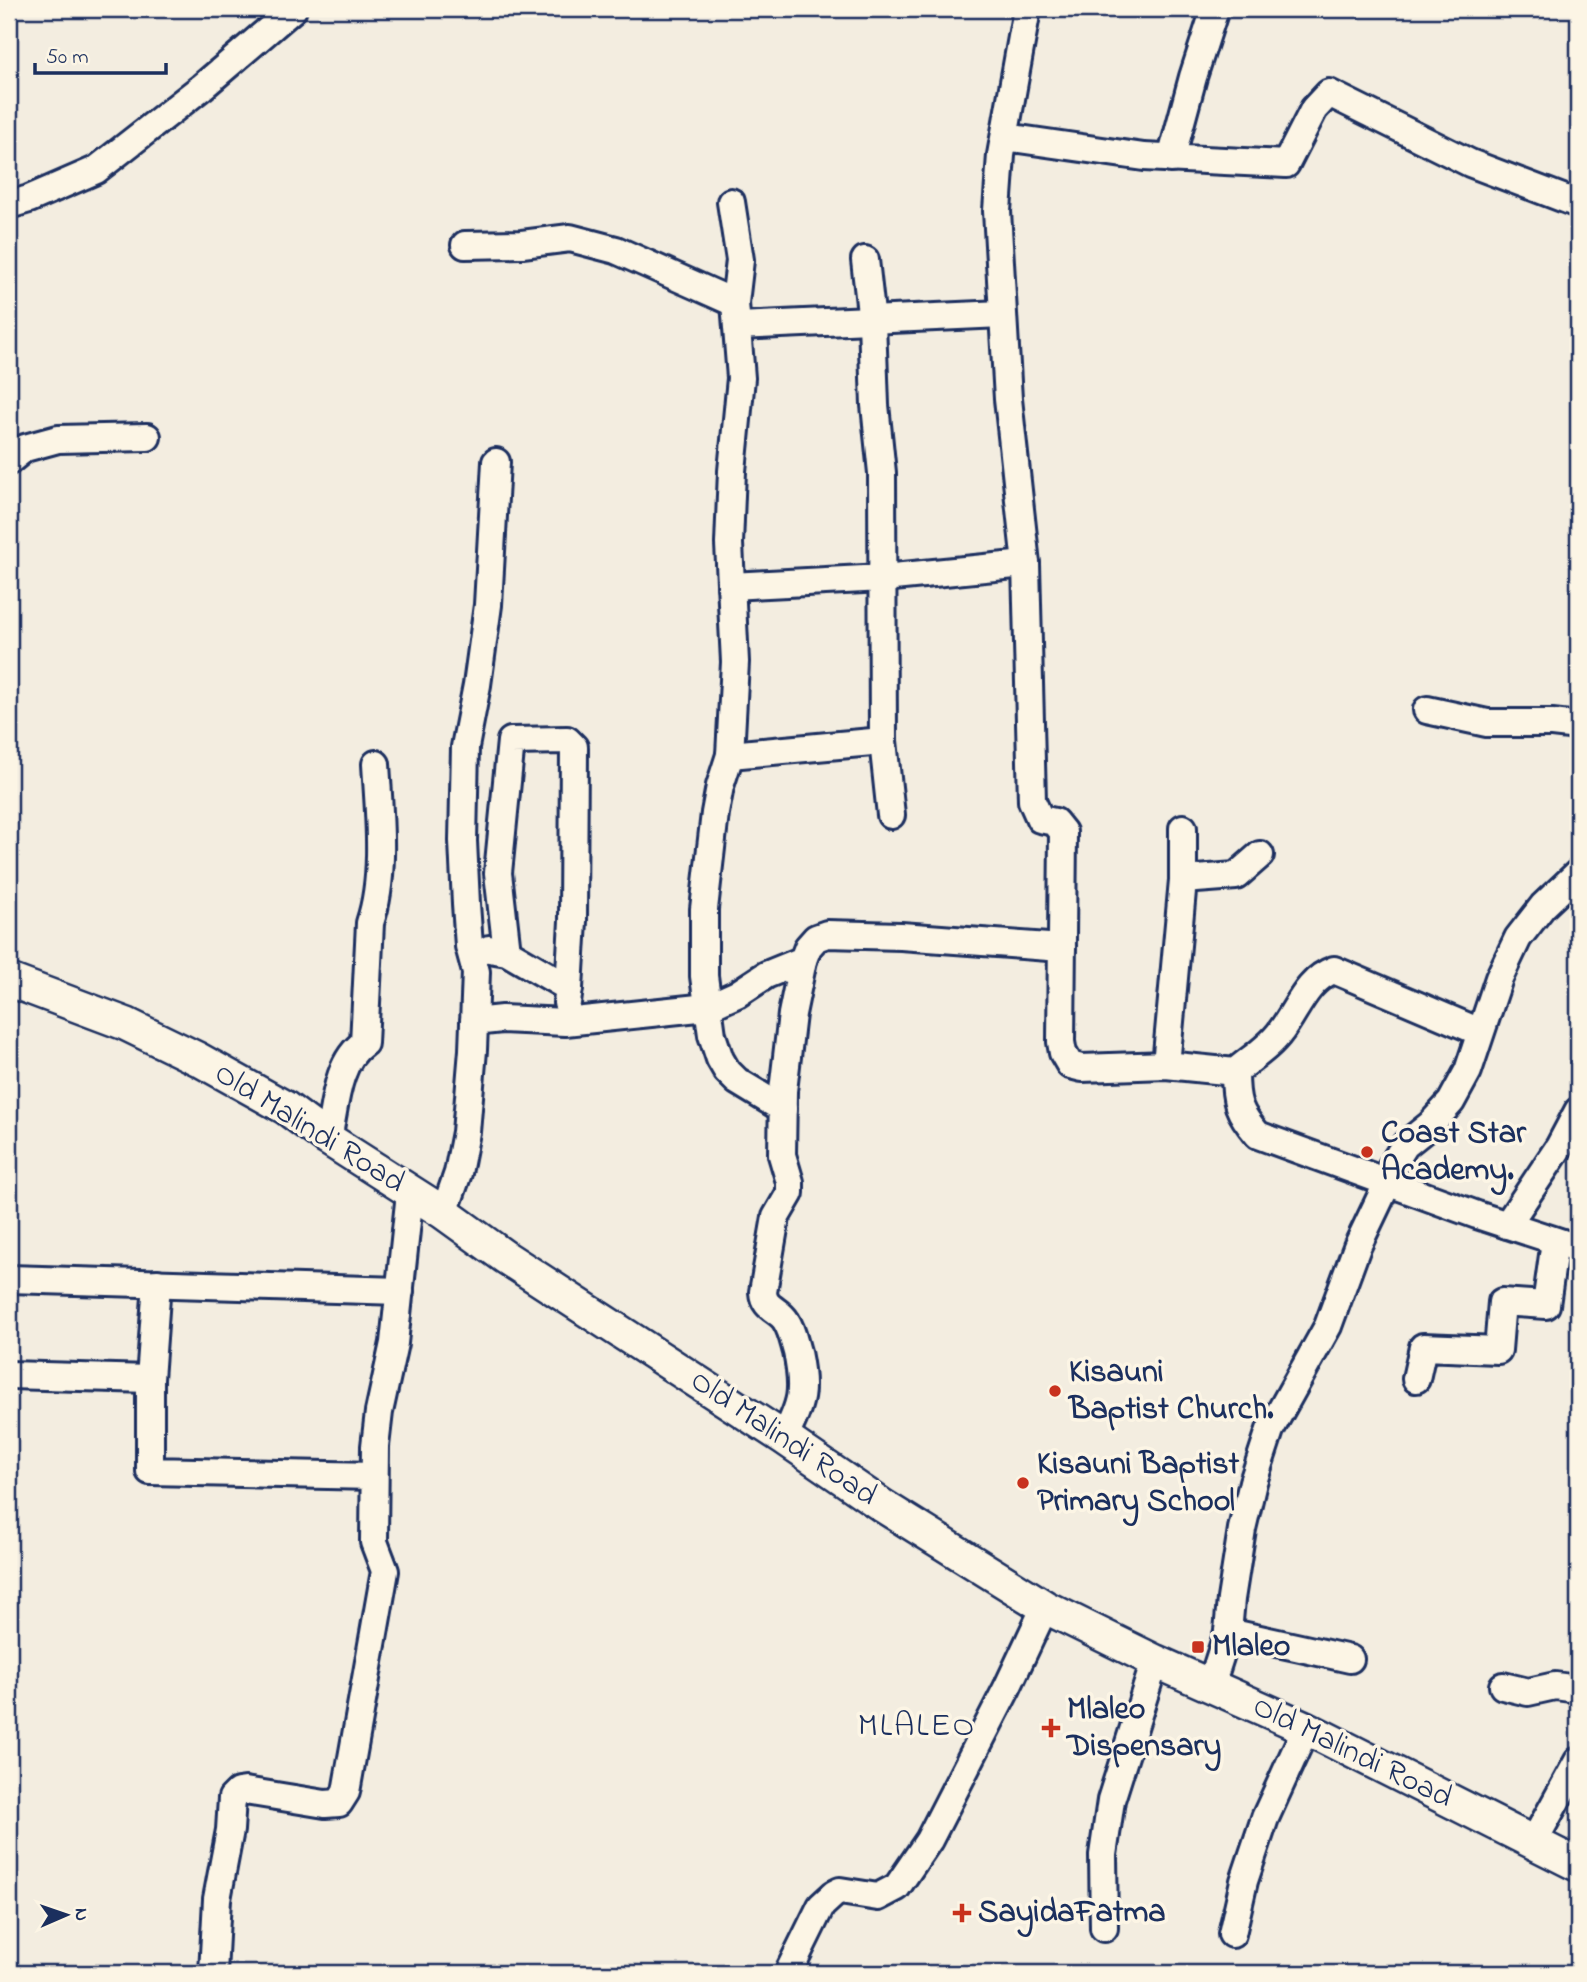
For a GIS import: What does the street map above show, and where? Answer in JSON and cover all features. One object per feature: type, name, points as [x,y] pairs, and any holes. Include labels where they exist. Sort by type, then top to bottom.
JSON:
[{"type":"main road","name":"Old Malindi Road","points":[[9,980],[94,1011],[198,1059],[286,1108],[328,1139],[444,1213],[505,1257],[784,1438],[883,1506],[1045,1607],[1155,1661],[1306,1728],[1578,1864]]},
{"type":"street","points":[[9,205],[96,170],[202,87],[293,9]]},
{"type":"street","points":[[1027,9],[1005,137],[996,211],[1008,399],[1026,564],[1032,801],[1040,819],[1055,822],[1063,832],[1063,1054],[1070,1065],[1082,1068],[1166,1065],[1236,1072]]},
{"type":"street","points":[[1171,159],[1214,9]]},
{"type":"street","points":[[1005,137],[1144,158],[1286,164],[1314,109],[1329,93],[1470,163],[1578,204]]},
{"type":"street","points":[[731,202],[740,260],[736,315],[741,378],[732,471],[729,544],[736,662],[730,755],[715,813],[704,909],[704,976],[712,1035],[727,1071],[737,1081],[783,1109]]},
{"type":"street","points":[[465,245],[522,244],[570,238],[616,250],[736,315],[872,322],[1002,314]]},
{"type":"street","points":[[865,260],[872,322],[881,473],[883,741],[891,815]]},
{"type":"street","points":[[9,461],[25,447],[58,439],[147,437]]},
{"type":"street","points":[[444,1213],[466,1132],[474,1022],[476,972],[469,946],[463,841],[466,747],[488,605],[496,461]]},
{"type":"street","points":[[731,586],[883,578],[1026,564]]},
{"type":"street","points":[[1427,710],[1487,723],[1552,723],[1578,726]]},
{"type":"street","points":[[507,952],[498,873],[511,741],[567,740],[574,747],[573,921],[565,1022]]},
{"type":"street","points":[[730,755],[883,741]]},
{"type":"street","points":[[328,1139],[343,1069],[354,1050],[364,1043],[370,923],[376,907],[380,832],[376,764]]},
{"type":"street","points":[[1166,1065],[1183,880],[1183,828]]},
{"type":"street","points":[[1183,880],[1236,876],[1260,855]]},
{"type":"street","points":[[1211,1685],[1228,1632],[1242,1529],[1253,1482],[1270,1430],[1328,1326],[1357,1247],[1387,1184],[1393,1164],[1405,1145],[1430,1125],[1451,1102],[1468,1071],[1499,978],[1518,939],[1543,906],[1578,873]]},
{"type":"street","points":[[784,1438],[797,1413],[803,1391],[801,1370],[789,1325],[785,1318],[767,1306],[763,1292],[776,1217],[790,1193],[790,1182],[782,1155],[783,1109],[792,1014],[808,947],[816,938],[827,934],[901,936],[1062,948]]},
{"type":"street","points":[[469,946],[507,952],[569,988]]},
{"type":"street","points":[[474,1022],[502,1019],[565,1022],[708,1007],[737,994],[766,975],[803,960]]},
{"type":"street","points":[[1416,1379],[1423,1347],[1498,1350],[1502,1302],[1546,1305],[1567,1244],[1387,1184],[1258,1135],[1242,1116],[1235,1093],[1236,1072],[1280,1034],[1304,994],[1322,974],[1334,970],[1480,1032]]},
{"type":"street","points":[[1507,1225],[1559,1147],[1578,1111]]},
{"type":"street","points":[[214,1973],[217,1899],[230,1830],[232,1798],[238,1792],[245,1791],[326,1804],[339,1803],[346,1792],[385,1571],[374,1542],[374,1476],[379,1412],[392,1353],[410,1193]]},
{"type":"street","points":[[9,1279],[400,1291]]},
{"type":"street","points":[[157,1283],[150,1379],[150,1471],[374,1476]]},
{"type":"street","points":[[9,1375],[150,1379]]},
{"type":"street","points":[[788,1973],[821,1906],[834,1894],[840,1891],[878,1897],[897,1887],[929,1840],[1045,1607]]},
{"type":"street","points":[[1228,1632],[1350,1659]]},
{"type":"street","points":[[1104,1928],[1103,1855],[1111,1800],[1155,1661]]},
{"type":"street","points":[[1503,1686],[1528,1692],[1555,1686],[1578,1689]]},
{"type":"street","points":[[1233,1934],[1244,1881],[1265,1818],[1306,1728]]},
{"type":"street","points":[[1534,1843],[1578,1761]]},
{"type":"place","name":"Coast Star Academy.","points":[[1367,1152]]},
{"type":"place","name":"Kisauni Baptist Church.","points":[[1055,1391]]},
{"type":"place","name":"Kisauni Baptist Primary School","points":[[1023,1483]]},
{"type":"place","name":"Mlaleo","points":[[1198,1647]]},
{"type":"place","name":"Mlaleo Dispensary","points":[[1051,1728]]},
{"type":"place","name":"SayidaFatma","points":[[962,1913]]},
{"type":"district","name":"MLALEO","points":[[917,1727]]}]
